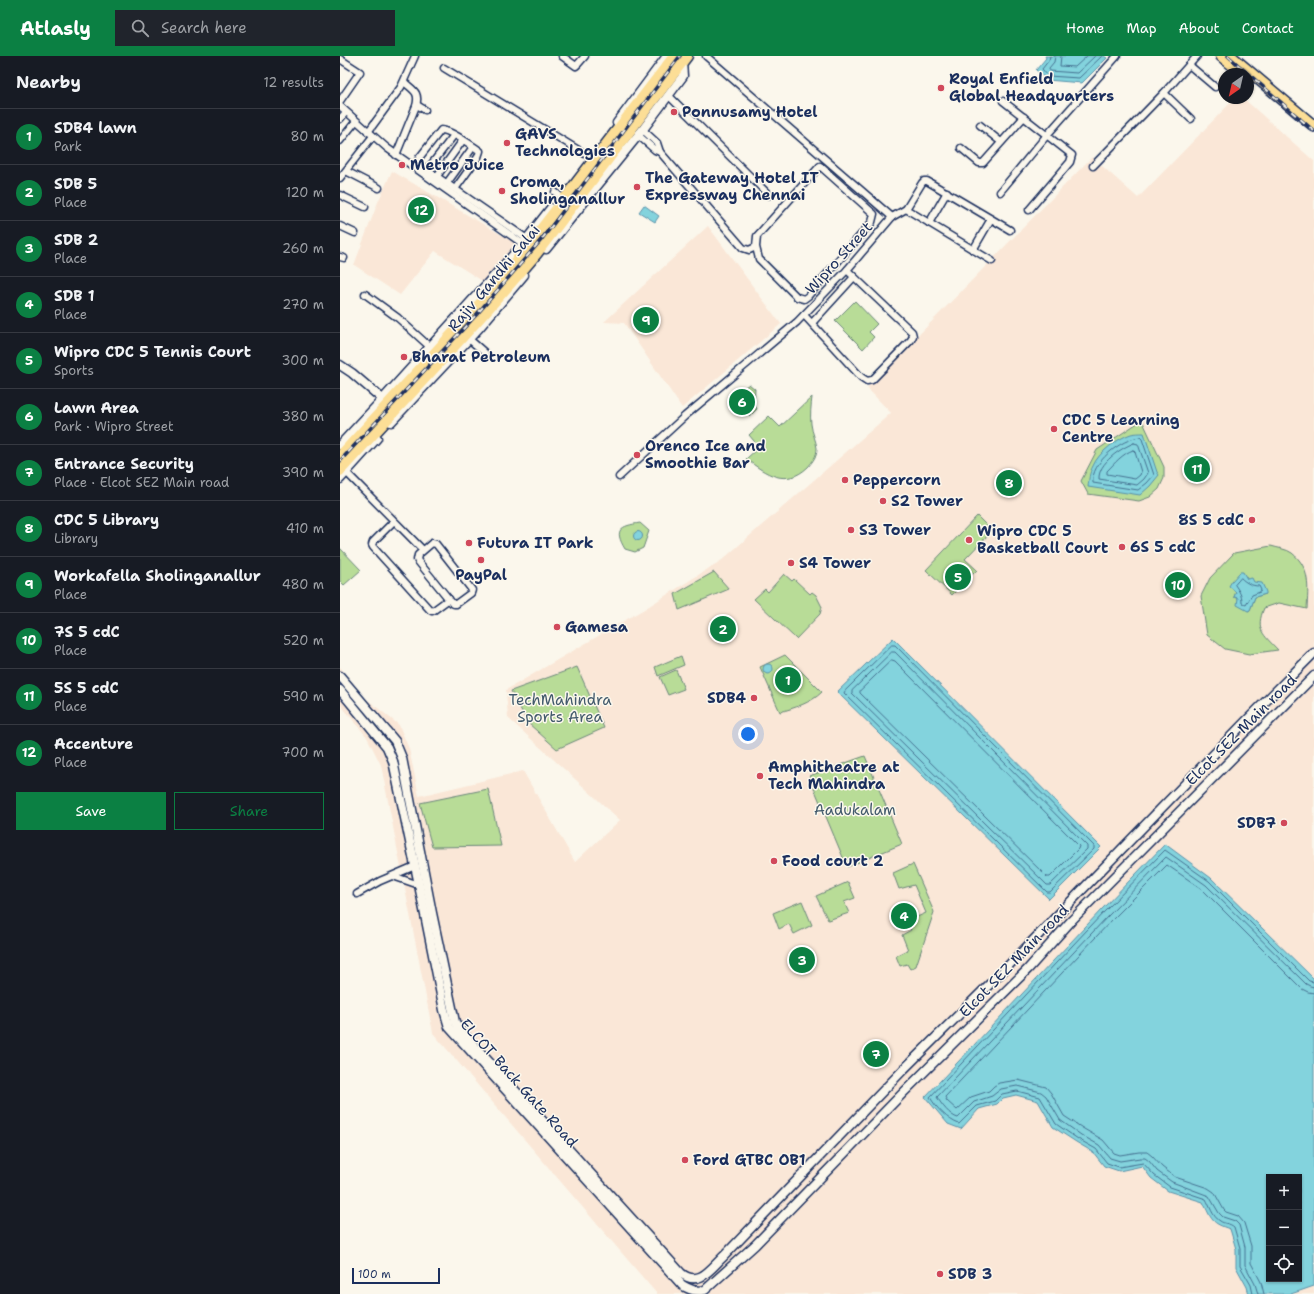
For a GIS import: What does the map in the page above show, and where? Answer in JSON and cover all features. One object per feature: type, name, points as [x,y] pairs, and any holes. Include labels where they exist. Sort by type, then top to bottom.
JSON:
[{"type":"main road","points":[[1221,56],[1236,68]]},
{"type":"main road","points":[[1231,56],[1314,126]]},
{"type":"main road","name":"Rajiv Gandhi Salai","points":[[340,456],[385,401],[483,300],[578,180],[594,156],[673,57]]},
{"type":"main road","name":"Rajiv Gandhi Salai","points":[[342,474],[467,337],[542,247],[600,171],[673,57]]},
{"type":"main road","points":[[1254,83],[1294,114],[1314,132]]},
{"type":"main road","points":[[594,156],[592,170],[596,172],[600,171]]},
{"type":"main road","points":[[578,180],[584,180],[587,182],[587,187]]},
{"type":"main road","points":[[528,242],[542,247]]},
{"type":"main road","points":[[457,328],[467,337]]},
{"type":"street","points":[[340,178],[404,82],[415,56]]},
{"type":"street","points":[[562,56],[576,66],[585,56]]},
{"type":"street","name":"Wipro Street","points":[[618,476],[804,315],[847,270],[892,217],[706,56]]},
{"type":"street","points":[[1000,192],[1047,135],[1117,56]]},
{"type":"street","points":[[1093,166],[1164,93],[1197,56]]},
{"type":"street","points":[[485,353],[467,337],[513,290],[640,133],[683,76],[673,57]]},
{"type":"street","points":[[340,59],[360,72],[340,101]]},
{"type":"street","points":[[1189,65],[1215,87]]},
{"type":"street","points":[[340,445],[385,401],[430,347],[528,242],[557,194],[594,156],[444,68]]},
{"type":"street","points":[[396,155],[417,105],[418,98],[416,93],[404,82]]},
{"type":"street","points":[[1164,93],[1191,119]]},
{"type":"street","points":[[668,95],[769,195]]},
{"type":"street","points":[[1003,101],[1072,155],[1070,162],[1029,210]]},
{"type":"street","points":[[417,105],[425,110]]},
{"type":"street","points":[[340,106],[370,134],[396,155],[528,242]]},
{"type":"street","points":[[340,119],[346,112]]},
{"type":"street","points":[[961,148],[979,163],[981,164],[985,162],[1024,116]]},
{"type":"street","points":[[340,141],[356,120]]},
{"type":"street","points":[[980,125],[1001,142]]},
{"type":"street","points":[[455,189],[480,151],[454,134],[443,129],[419,158],[418,162],[420,165],[528,242]]},
{"type":"street","points":[[640,133],[657,143],[660,152],[743,248],[749,250],[756,247]]},
{"type":"street","points":[[427,170],[454,134]]},
{"type":"street","points":[[437,176],[463,140]]},
{"type":"street","points":[[447,183],[473,147]]},
{"type":"street","points":[[820,166],[874,214],[872,222],[804,299],[791,293],[759,259],[756,247],[757,236],[826,159]]},
{"type":"street","points":[[346,171],[379,188]]},
{"type":"street","points":[[892,217],[906,209],[924,181],[927,181],[1010,230]]},
{"type":"street","points":[[929,223],[947,192]]},
{"type":"street","points":[[340,195],[365,207]]},
{"type":"street","points":[[906,209],[992,261]]},
{"type":"street","points":[[973,250],[991,219]]},
{"type":"street","points":[[340,226],[355,233]]},
{"type":"street","points":[[804,315],[861,376],[868,381],[872,380],[913,336],[912,332],[847,270]]},
{"type":"street","points":[[812,323],[854,277]]},
{"type":"street","points":[[365,294],[398,318],[430,347]]},
{"type":"street","points":[[340,365],[352,373],[385,401]]},
{"type":"street","points":[[342,474],[422,551]]},
{"type":"street","points":[[342,474],[422,551]]},
{"type":"street","points":[[392,523],[373,542],[373,547],[430,610],[434,610],[449,599]]},
{"type":"street","points":[[432,543],[436,544],[472,590],[471,593],[454,604],[417,560],[417,557],[422,551],[432,543]]},
{"type":"street","name":"Elcot SEZ Main road","points":[[713,1266],[1314,653]]},
{"type":"street","name":"ELCOT Back Gate Road","points":[[340,676],[395,742],[402,758],[455,1022],[470,1046],[682,1285],[689,1290],[705,1290],[721,1274]]},
{"type":"street","name":"Elcot SEZ Main road","points":[[721,1274],[755,1245],[890,1106],[1022,974],[1072,920],[1314,676]]},
{"type":"street","name":"ELCOT Back Gate Road","points":[[340,690],[387,747],[392,761],[444,1010],[449,1027],[470,1046],[681,1273],[687,1278],[701,1278],[713,1266]]},
{"type":"street","points":[[403,809],[411,808]]},
{"type":"street","points":[[1139,832],[1150,841]]},
{"type":"street","points":[[357,894],[380,881],[415,866]]},
{"type":"street","points":[[393,876],[419,885]]},
{"type":"street","points":[[713,1266],[721,1274]]},
{"type":"shaded area","points":[[1229,104],[1250,104],[1314,161],[1314,1294],[657,1294],[433,1033],[381,765],[367,737],[340,704],[340,667],[364,697],[399,725],[409,749],[419,796],[523,771],[575,862],[620,820],[508,718],[506,690],[646,608],[722,560],[891,413],[867,388],[1092,157],[1138,198]]},
{"type":"shaded area","points":[[392,171],[517,244],[484,282],[435,251],[400,295],[354,265],[378,202]]},
{"type":"shaded area","points":[[708,226],[781,324],[682,408],[624,323],[604,322]]},
{"type":"green space","points":[[855,301],[877,324],[869,332],[874,337],[863,349],[835,321]]},
{"type":"green space","points":[[749,384],[755,389],[754,404],[757,409],[750,416],[745,410],[732,410],[730,399]]},
{"type":"green space","points":[[812,397],[811,424],[817,451],[808,467],[792,477],[784,478],[761,470],[746,459],[759,447],[749,435],[769,416],[780,427]]},
{"type":"green space","points":[[1142,420],[1164,467],[1164,478],[1159,489],[1150,497],[1139,501],[1088,494],[1081,481],[1097,450]]},
{"type":"green space","points":[[977,516],[992,531],[965,559],[977,570],[952,595],[926,570]]},
{"type":"green space","points":[[640,523],[649,531],[643,548],[635,552],[625,549],[621,542],[619,533],[624,527]]},
{"type":"green space","points":[[1271,546],[1292,553],[1302,565],[1308,586],[1307,609],[1279,603],[1264,608],[1261,615],[1260,622],[1262,631],[1268,640],[1278,650],[1249,654],[1225,649],[1207,635],[1201,596],[1210,578],[1234,553]],"holes":[[[1243,573],[1247,579],[1254,582],[1266,594],[1255,597],[1250,610],[1248,611],[1238,598],[1234,597]]]},
{"type":"green space","points":[[340,548],[361,570],[344,585],[340,581]]},
{"type":"green space","points":[[714,572],[729,589],[679,610],[675,594]]},
{"type":"green space","points":[[784,574],[792,581],[794,579],[810,594],[812,592],[816,595],[822,607],[820,614],[796,639],[754,599],[765,589],[768,592]]},
{"type":"green space","points":[[785,655],[822,692],[808,702],[780,712],[760,667]]},
{"type":"green space","points":[[681,656],[684,665],[658,676],[655,667]]},
{"type":"green space","name":"TechMahindra Sports Area","points":[[577,667],[604,728],[557,749],[528,723],[511,691]]},
{"type":"green space","points":[[676,670],[684,689],[668,695],[660,677]]},
{"type":"green space","name":"Aadukalam","points":[[865,756],[902,844],[847,867],[809,776]]},
{"type":"green space","points":[[488,789],[501,846],[432,847],[420,803]]},
{"type":"green space","points":[[913,864],[934,912],[916,966],[910,969],[907,964],[900,966],[896,956],[908,950],[902,935],[911,930],[908,921],[926,913],[914,885],[899,889],[893,873]]},
{"type":"green space","points":[[848,882],[855,898],[844,902],[849,913],[828,920],[816,896]]},
{"type":"green space","points":[[802,901],[812,925],[794,934],[789,924],[779,929],[773,913]]},
{"type":"water","points":[[1045,56],[1104,56],[1107,58],[1082,83],[1047,80],[1036,70],[1046,58]]},
{"type":"water","points":[[644,205],[659,216],[655,222],[639,212]]},
{"type":"water","points":[[1144,433],[1159,475],[1150,486],[1140,495],[1088,487],[1089,476],[1092,469],[1099,456],[1104,451],[1115,442],[1126,436]]},
{"type":"water","points":[[636,532],[640,532],[642,536],[640,540],[636,540],[634,538],[634,534]]},
{"type":"water","points":[[1240,572],[1243,572],[1247,579],[1252,578],[1254,582],[1262,583],[1266,592],[1266,594],[1255,597],[1250,610],[1248,611],[1237,605],[1238,598],[1234,597],[1236,592],[1229,586]]},
{"type":"water","points":[[893,638],[1101,847],[1049,899],[837,692]]},
{"type":"water","points":[[766,664],[770,664],[772,665],[772,673],[766,674],[763,671],[763,667]]},
{"type":"water","points":[[1165,844],[1211,878],[1314,979],[1314,1286],[1291,1294],[1249,1294],[1247,1287],[1236,1267],[1236,1249],[1230,1229],[1215,1223],[1203,1202],[1168,1191],[1151,1178],[1142,1166],[1119,1171],[1104,1166],[1093,1152],[1053,1127],[1038,1101],[1016,1095],[1003,1098],[997,1104],[979,1109],[961,1129],[948,1124],[925,1097]]},
{"type":"railway","points":[[340,461],[477,314],[542,239],[680,56]]},
{"type":"railway","points":[[1228,56],[1314,131]]},
{"type":"place","name":"Royal Enfield Global Headquarters","points":[[941,88]]},
{"type":"place","name":"Ponnusamy Hotel","points":[[674,112]]},
{"type":"place","name":"GAVS Technologies","points":[[507,143]]},
{"type":"place","name":"Metro Juice","points":[[402,165]]},
{"type":"place","name":"The Gateway Hotel IT Expressway Chennai","points":[[637,187]]},
{"type":"place","name":"Croma, Sholinganallur","points":[[502,191]]},
{"type":"place","name":"Accenture","points":[[421,210]]},
{"type":"place","name":"Workafella Sholinganallur","points":[[646,320]]},
{"type":"place","name":"Bharat Petroleum","points":[[404,357]]},
{"type":"place","name":"Lawn Area","points":[[742,402]]},
{"type":"place","name":"CDC 5 Learning Centre","points":[[1054,429]]},
{"type":"place","name":"Orenco Ice and Smoothie Bar","points":[[637,455]]},
{"type":"place","name":"5S 5 cdC","points":[[1197,469]]},
{"type":"place","name":"Peppercorn","points":[[845,480]]},
{"type":"place","name":"CDC 5 Library","points":[[1009,483]]},
{"type":"place","name":"S2 Tower","points":[[883,501]]},
{"type":"place","name":"8S 5 cdC","points":[[1252,520]]},
{"type":"place","name":"S3 Tower","points":[[851,530]]},
{"type":"place","name":"Wipro CDC 5 Basketball Court","points":[[969,540]]},
{"type":"place","name":"Futura IT Park","points":[[469,543]]},
{"type":"place","name":"6S 5 cdC","points":[[1122,547]]},
{"type":"place","name":"PayPal","points":[[481,560]]},
{"type":"place","name":"S4 Tower","points":[[791,563]]},
{"type":"place","name":"Wipro CDC 5 Tennis Court","points":[[958,577]]},
{"type":"place","name":"7S 5 cdC","points":[[1178,585]]},
{"type":"place","name":"Gamesa","points":[[557,627]]},
{"type":"place","name":"SDB 5","points":[[723,629]]},
{"type":"place","name":"SDB4 lawn","points":[[788,680]]},
{"type":"place","name":"SDB4","points":[[754,698]]},
{"type":"place","name":"Amphitheatre at Tech Mahindra","points":[[760,776]]},
{"type":"place","name":"SDB7","points":[[1284,823]]},
{"type":"place","name":"Food court 2","points":[[774,861]]},
{"type":"place","name":"SDB 1","points":[[904,916]]},
{"type":"place","name":"SDB 2","points":[[802,960]]},
{"type":"place","name":"Entrance Security","points":[[876,1054]]},
{"type":"place","name":"Ford GTBC OB1","points":[[685,1160]]},
{"type":"place","name":"SDB 3","points":[[940,1274]]}]
